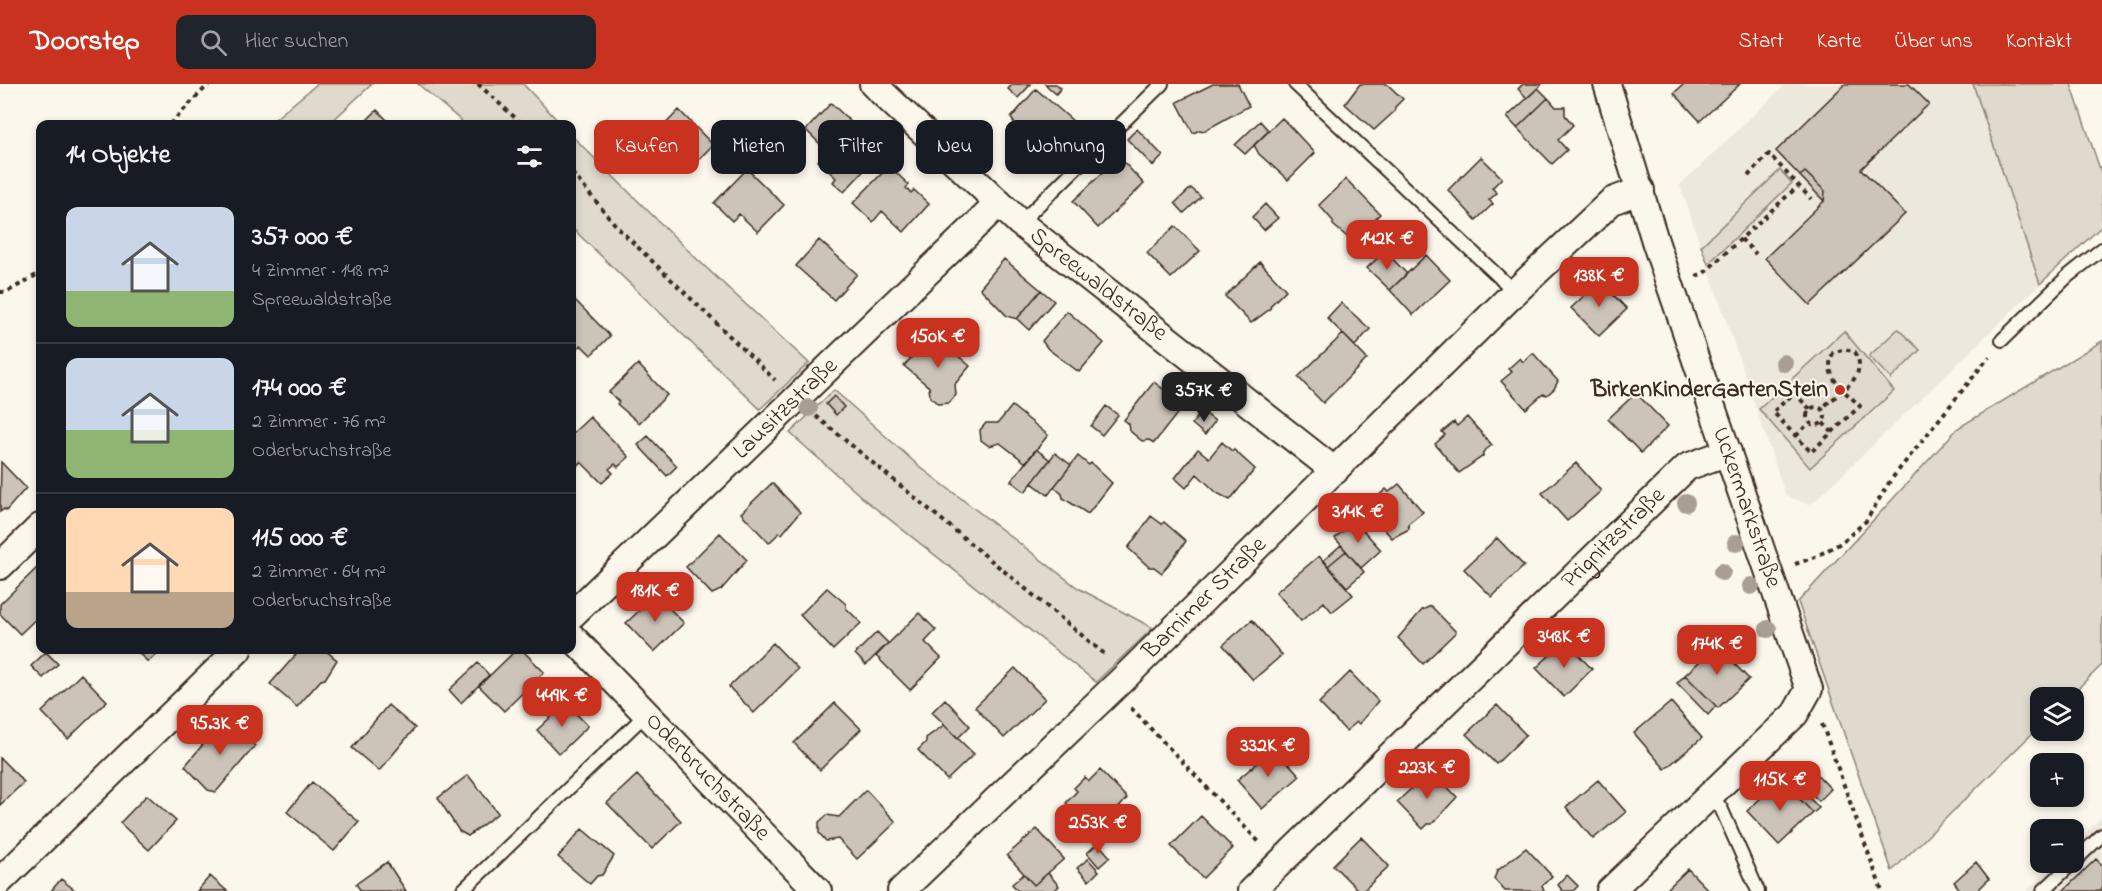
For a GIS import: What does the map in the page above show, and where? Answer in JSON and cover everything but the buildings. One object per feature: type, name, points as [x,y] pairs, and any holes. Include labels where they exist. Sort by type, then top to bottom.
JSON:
[{"type":"street","name":"Spreewaldstraße","points":[[873,84],[1020,223],[1335,471]]},
{"type":"street","name":"Uckermarkstraße","points":[[1607,84],[1671,286],[1809,689]]},
{"type":"street","name":"Barnimer Straße","points":[[901,891],[1120,681],[1515,292],[1612,201],[1641,190]]},
{"type":"street","name":"Lausitzstraße","points":[[576,611],[999,203]]},
{"type":"street","name":"Prignitzstraße","points":[[1251,891],[1687,467],[1728,452]]},
{"type":"street","points":[[0,566],[36,531]]},
{"type":"street","name":"Oderbruchstraße","points":[[576,641],[818,891]]},
{"type":"street","points":[[0,881],[234,654]]},
{"type":"street","points":[[1610,891],[1795,714],[1809,689]]},
{"type":"lane","points":[[1020,223],[1162,84]]},
{"type":"lane","points":[[1295,84],[1515,292]]},
{"type":"lane","points":[[2002,340],[2068,276],[2102,249]]},
{"type":"lane","points":[[462,891],[645,715]]},
{"type":"lane","points":[[1710,795],[1721,808],[1758,891]]},
{"type":"lane","points":[[2043,891],[2102,835]]},
{"type":"path","points":[[174,120],[209,84]]},
{"type":"path","points":[[478,84],[518,120]]},
{"type":"path","points":[[1748,176],[1769,154],[1811,199]]},
{"type":"path","points":[[576,178],[619,230],[795,399],[1120,681],[1277,866]]},
{"type":"path","points":[[1671,286],[1704,273],[1798,186]]},
{"type":"path","points":[[1741,239],[1756,254]]},
{"type":"path","points":[[0,292],[7,292],[36,275]]},
{"type":"path","points":[[1769,572],[1815,557],[1840,543],[1866,521],[1890,481],[1958,399],[2002,340]]},
{"type":"path","points":[[1810,409],[1794,393],[1773,412],[1811,452],[1860,406],[1843,389],[1829,372],[1828,364],[1833,353],[1845,349],[1856,352],[1862,362],[1860,374],[1843,389],[1822,408]]},
{"type":"path","points":[[1809,423],[1807,417],[1810,409],[1816,406],[1822,408],[1826,414],[1823,423]]},
{"type":"path","points":[[1809,423],[1814,425],[1823,423]]},
{"type":"path","points":[[1796,436],[1809,423]]},
{"type":"path","points":[[1823,423],[1832,432]]},
{"type":"path","points":[[1809,689],[1882,891]]},
{"type":"shaded area","points":[[317,84],[372,84],[333,120],[274,120]]},
{"type":"shaded area","points":[[418,84],[523,84],[557,120],[460,120]]},
{"type":"shaded area","name":"BirkenKinderGartenStein","points":[[1786,84],[1973,84],[2040,284],[1814,502],[1808,504],[1786,496],[1680,185]]},
{"type":"shaded area","points":[[1973,84],[2071,84],[2102,175],[2102,226],[2040,284]]},
{"type":"shaded area","points":[[576,140],[594,158],[594,174],[611,174],[699,261],[809,363],[760,409],[576,232]]},
{"type":"shaded area","points":[[1780,170],[1792,183],[1708,264],[1701,246]]},
{"type":"shaded area","points":[[1898,329],[1920,350],[1891,379],[1869,356]]},
{"type":"shaded area","points":[[1844,331],[1894,391],[1810,468],[1759,409]]},
{"type":"shaded area","points":[[2102,341],[2102,665],[2079,687],[2030,687],[2030,736],[1892,871],[1798,602],[1958,428]]},
{"type":"shaded area","points":[[834,390],[920,467],[1078,588],[1153,628],[1096,682],[865,500],[790,433]]},
{"type":"shaded area","points":[[2102,817],[2102,891],[2026,891],[2045,873],[2084,873],[2084,834]]},
{"type":"place","name":"BirkenKinderGartenStein","points":[[1840,390]]}]
